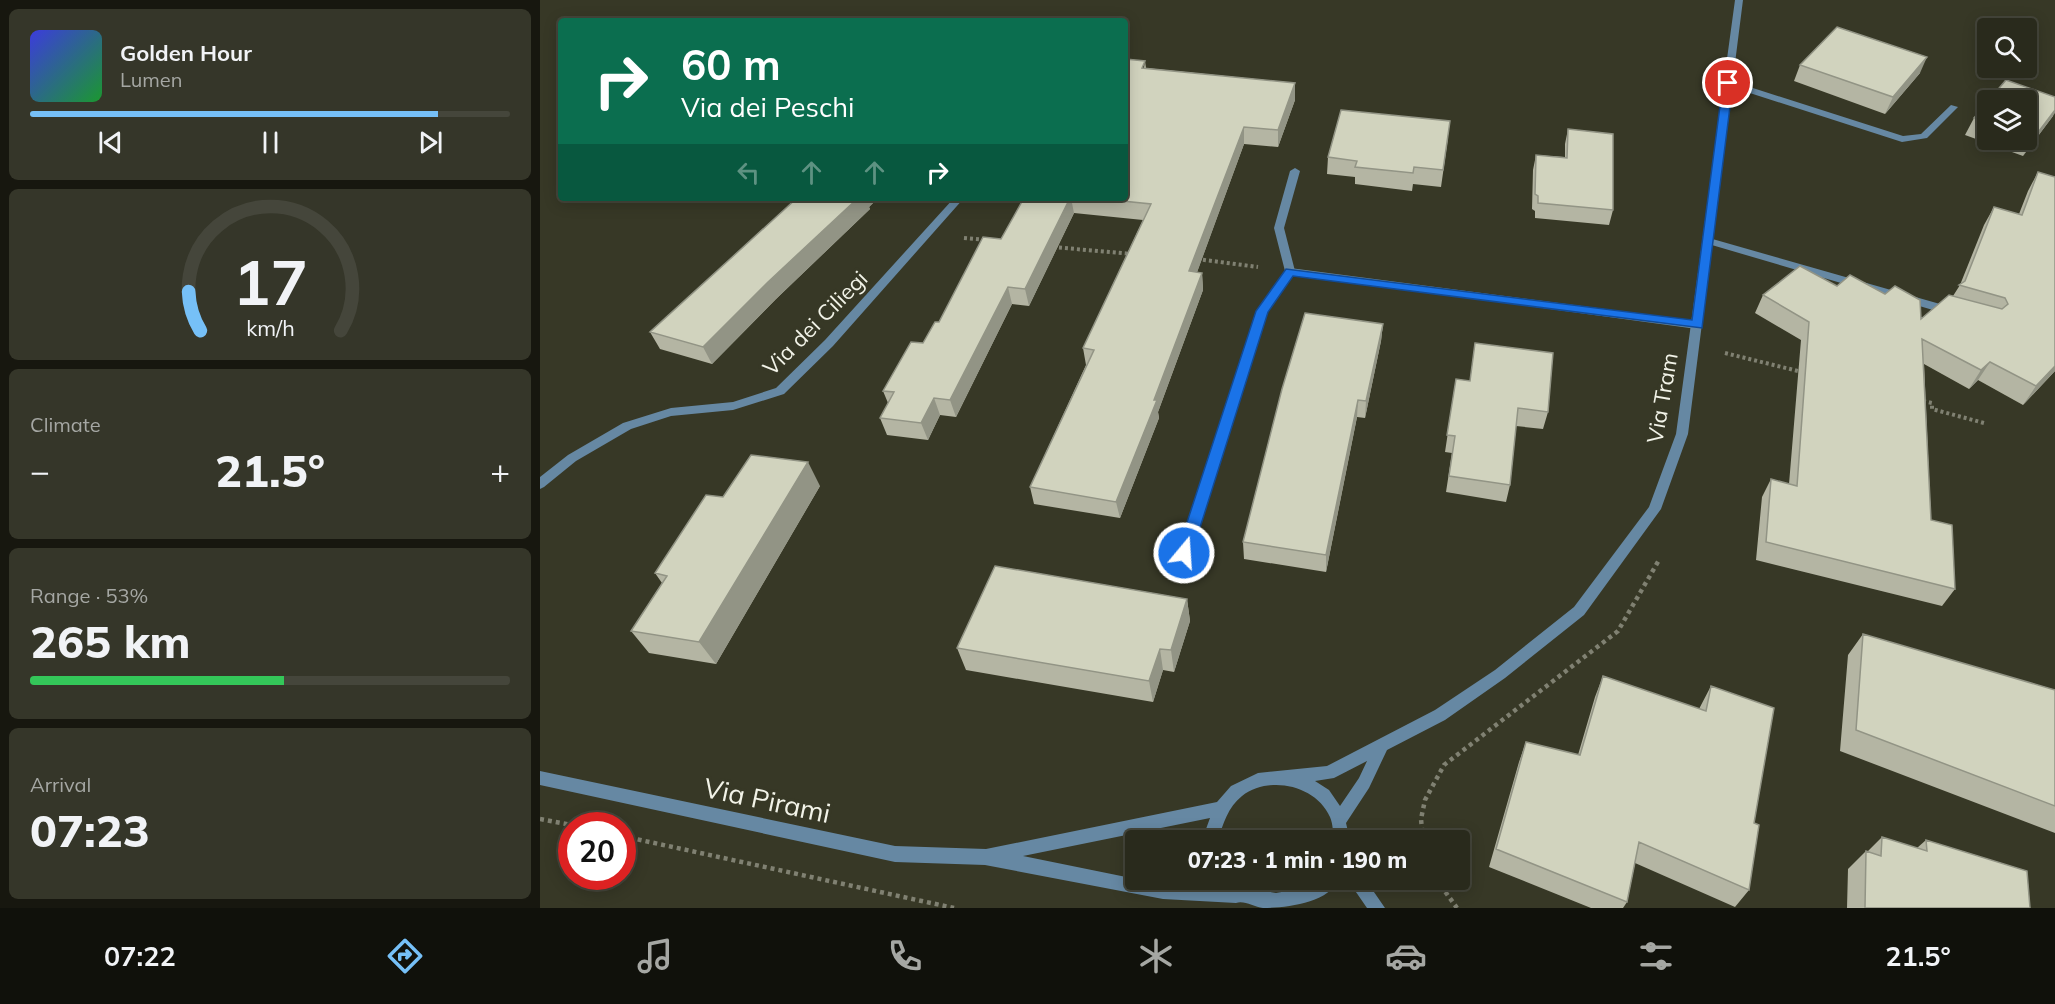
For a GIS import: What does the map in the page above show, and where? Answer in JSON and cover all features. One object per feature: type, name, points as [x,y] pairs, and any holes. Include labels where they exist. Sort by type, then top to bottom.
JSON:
[{"type":"street","name":"Via Tram","points":[[1276,777],[1329,773],[1440,715],[1500,674],[1579,611],[1656,509],[1682,434],[1739,0]]},
{"type":"street","points":[[1728,83],[1902,139],[1924,136],[1954,107]]},
{"type":"street","points":[[1184,553],[1263,311],[1290,271],[1280,228],[1295,171]]},
{"type":"street","name":"Via dei Ciliegi","points":[[540,484],[572,458],[627,426],[670,412],[733,406],[780,391],[829,343],[956,201]]},
{"type":"street","points":[[1709,241],[1966,315]]},
{"type":"street","points":[[1290,271],[1697,325]]},
{"type":"street","points":[[1340,819],[1364,783],[1382,745]]},
{"type":"street","points":[[1213,830],[1219,809],[1238,789],[1253,781],[1276,777],[1299,781],[1314,788],[1328,801],[1340,819],[1341,830]]},
{"type":"street","name":"Via Pirami","points":[[540,778],[895,854],[985,857],[1163,891],[1236,895]]},
{"type":"street","name":"Via Pirami","points":[[985,857],[1219,809]]},
{"type":"street","name":"Via Pirami","points":[[1231,890],[1254,905],[1276,908],[1306,901],[1322,890]]},
{"type":"street","points":[[1363,890],[1377,908]]},
{"type":"path","points":[[927,234],[997,241]]},
{"type":"path","points":[[1044,246],[1142,254]]},
{"type":"path","points":[[1195,259],[1290,271]]},
{"type":"path","points":[[1718,351],[1808,373]]},
{"type":"path","points":[[1921,400],[1932,403],[1932,409],[1984,423]]},
{"type":"path","points":[[540,819],[558,822]]},
{"type":"path","points":[[636,839],[954,908]]},
{"type":"path","points":[[1444,890],[1457,908]]},
{"type":"building","points":[[1837,27],[1927,57],[1893,97],[1800,65]]},
{"type":"building","points":[[1128,59],[1145,61],[1142,68],[1295,83],[1278,130],[1244,127],[1189,271],[1202,273],[1154,400],[1157,400],[1116,502],[1030,487],[1094,350],[1083,348],[1151,204],[1122,201],[1128,201]]},
{"type":"building","points":[[2006,80],[2035,90],[1998,90]]},
{"type":"building","points":[[2037,91],[2055,97],[2055,110],[2037,134]]},
{"type":"building","points":[[1341,110],[1450,121],[1443,170],[1414,167],[1413,173],[1355,167],[1357,161],[1328,157]]},
{"type":"building","points":[[1568,129],[1613,134],[1613,210],[1538,203],[1538,196],[1535,194],[1536,155],[1567,158]]},
{"type":"building","points":[[2038,172],[2055,177],[2055,366],[2036,386],[1990,362],[1981,370],[1922,339],[1931,520],[1952,525],[1955,589],[1766,542],[1771,479],[1797,486],[1809,322],[1763,295],[1800,266],[1837,286],[1850,275],[1885,294],[1895,286],[1920,300],[1921,319],[1949,295],[2002,309],[2008,304],[2005,298],[1959,285],[1965,281],[1994,207],[2022,215]]},
{"type":"building","points":[[794,201],[855,201],[703,347],[650,332]]},
{"type":"building","points":[[1022,201],[1069,201],[1025,289],[1008,287],[950,400],[934,398],[921,423],[880,418],[894,392],[883,391],[911,342],[923,343],[935,322],[939,322],[983,237],[1001,239]]},
{"type":"building","points":[[1305,313],[1383,324],[1366,401],[1358,400],[1326,555],[1243,542],[1282,389]]},
{"type":"building","points":[[1475,343],[1553,353],[1548,412],[1518,408],[1510,485],[1449,476],[1455,436],[1447,435],[1456,379],[1470,381]]},
{"type":"building","points":[[751,455],[808,462],[699,642],[631,631],[667,576],[655,573],[706,495],[723,497]]},
{"type":"building","points":[[995,566],[1187,599],[1171,650],[1160,649],[1149,681],[957,648]]},
{"type":"building","points":[[1863,634],[2055,690],[2055,806],[1856,730]]},
{"type":"building","points":[[1603,676],[1706,711],[1711,686],[1774,708],[1754,823],[1759,825],[1749,890],[1639,842],[1627,902],[1496,849],[1526,742],[1580,755]]},
{"type":"building","points":[[1882,837],[1927,851],[1926,840],[2027,871],[2030,908],[1865,908],[1866,851],[1881,856]]},
{"type":"route","points":[[1184,553],[1263,311],[1290,271],[1697,325],[1728,83]]}]
